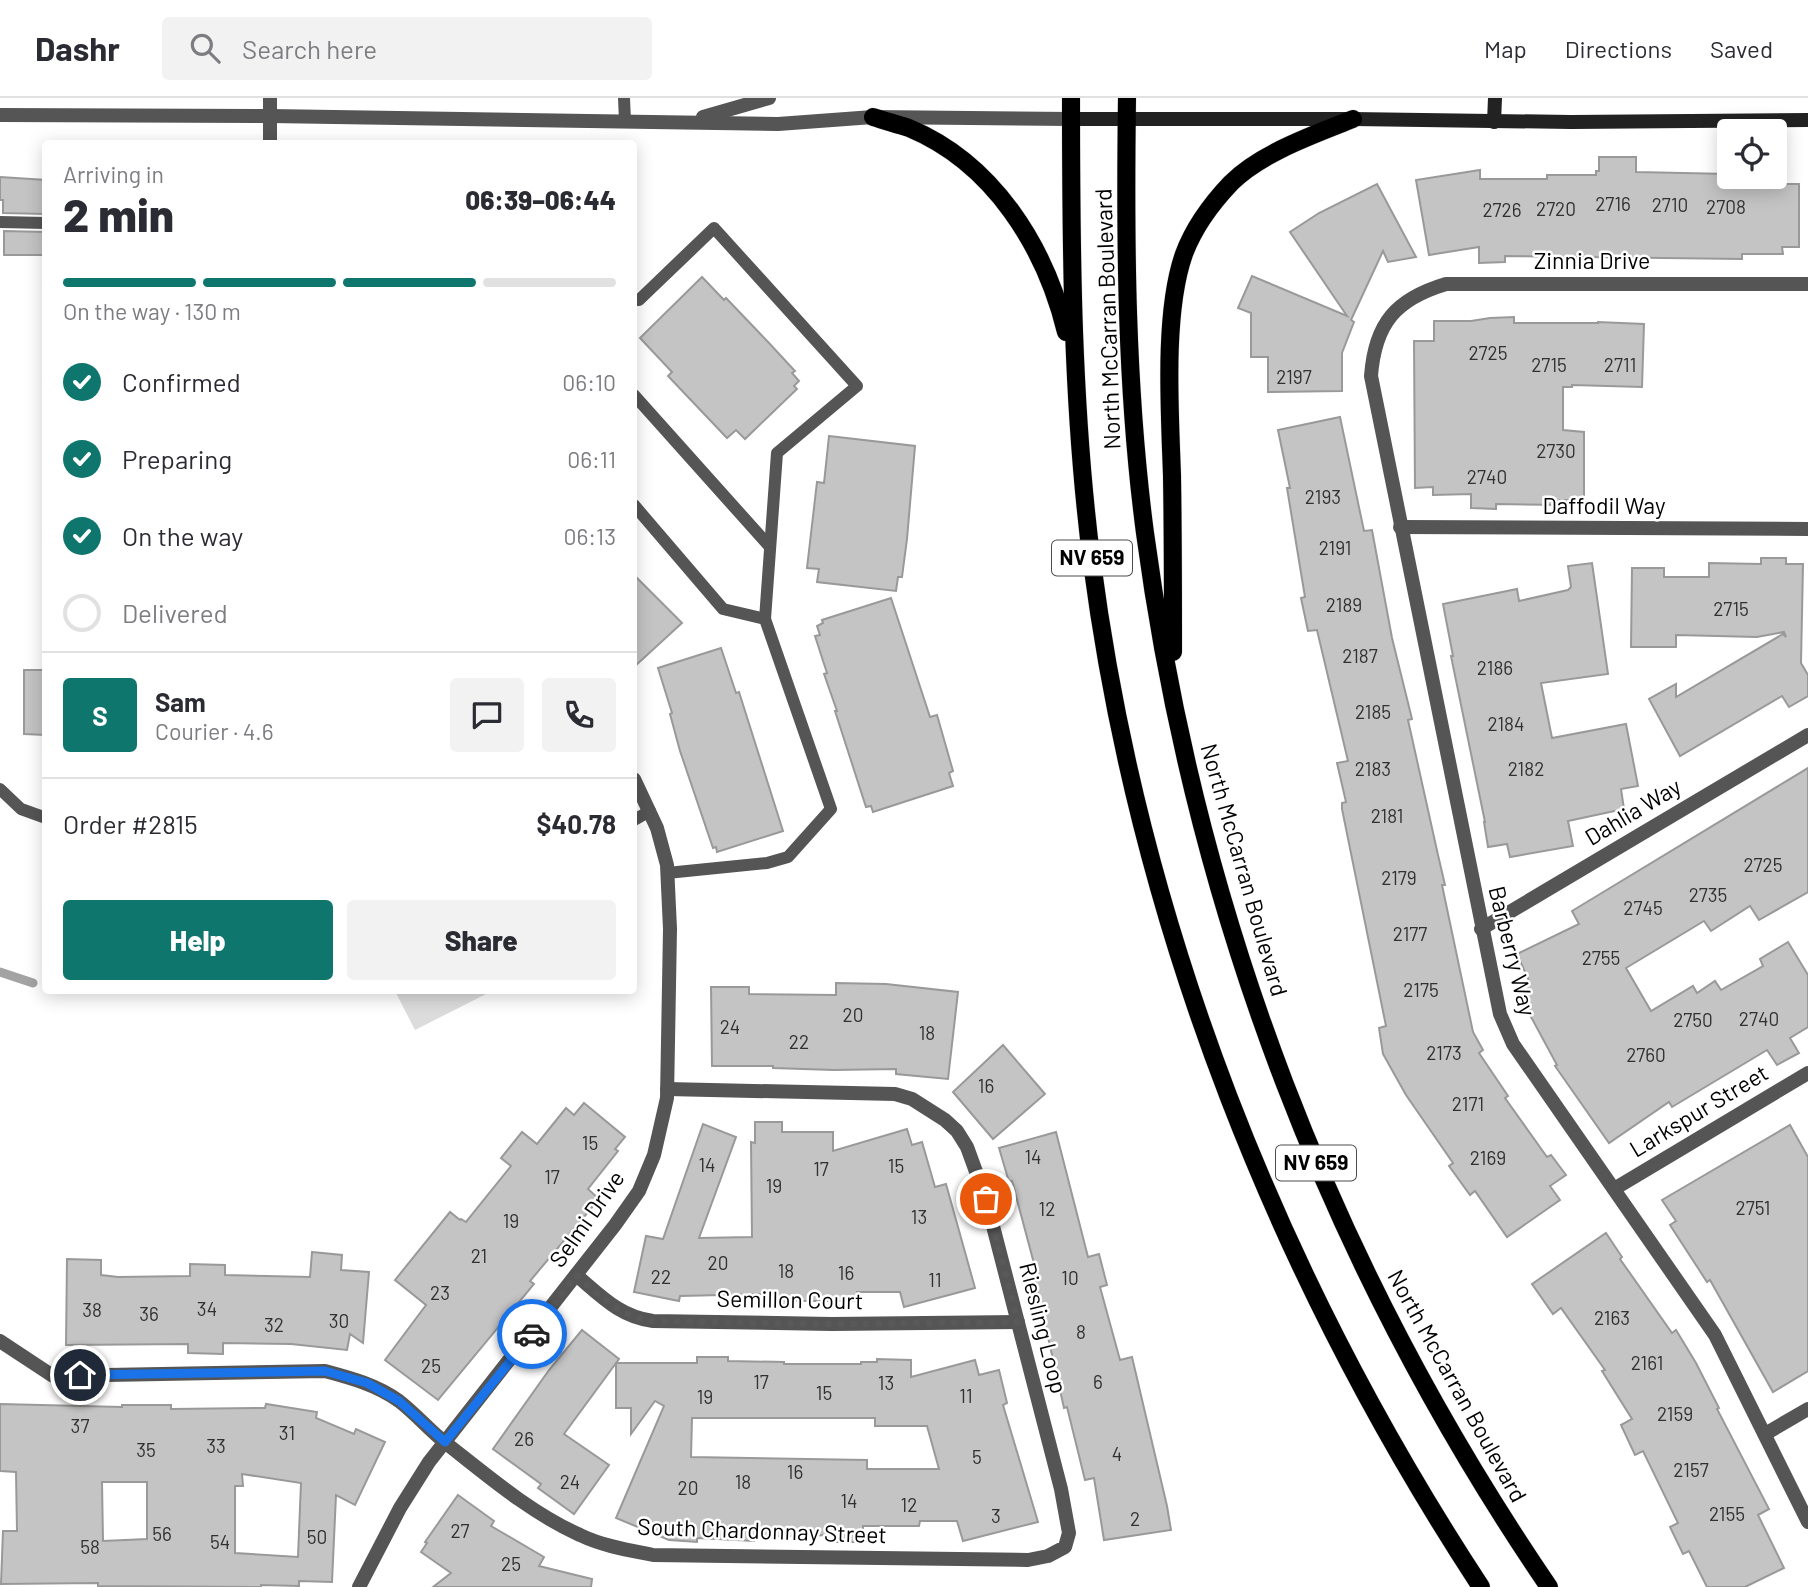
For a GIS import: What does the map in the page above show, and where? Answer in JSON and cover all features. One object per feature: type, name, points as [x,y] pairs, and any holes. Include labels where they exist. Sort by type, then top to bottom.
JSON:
[{"type":"main road","name":"North McCarran Boulevard","points":[[1070,98],[1074,362],[1092,563],[1129,765],[1150,856],[1175,940],[1245,1140],[1295,1255],[1341,1351],[1393,1447],[1481,1587]]},
{"type":"main road","name":"North McCarran Boulevard","points":[[1126,98],[1128,320],[1134,427],[1145,532],[1174,701],[1214,873],[1241,965],[1275,1062],[1317,1168],[1357,1256],[1458,1444],[1549,1587]]},
{"type":"main road","points":[[1494,122],[1495,98]]},
{"type":"main road","points":[[873,117],[910,129],[950,151],[985,179],[1017,217],[1049,279],[1061,311],[1074,362]]},
{"type":"main road","points":[[1070,119],[1494,122],[1808,120]]},
{"type":"main road","points":[[1174,701],[1171,339],[1177,281],[1184,254],[1211,205],[1233,181],[1293,143],[1353,119]]},
{"type":"street","points":[[271,98],[271,140]]},
{"type":"street","points":[[689,121],[769,98]]},
{"type":"street","points":[[0,115],[271,116],[778,124],[873,117],[1070,119]]},
{"type":"street","name":"Zinnia Drive","points":[[1388,318],[1399,306],[1421,291],[1446,284],[1808,284]]},
{"type":"street","name":"Barberry Way","points":[[1388,318],[1373,352],[1371,376],[1500,1014],[1513,1044],[1715,1335],[1808,1522]]},
{"type":"street","name":"Daffodil Way","points":[[1400,527],[1808,529]]},
{"type":"street","name":"Dahlia Way","points":[[1481,929],[1808,734]]},
{"type":"street","name":"Selmi Drive","points":[[359,1587],[400,1508],[429,1462],[615,1226],[639,1191],[654,1155],[663,1125],[667,1089],[670,929],[667,873],[657,828],[637,785]]},
{"type":"street","name":"Larkspur Street","points":[[1614,1189],[1808,1073]]},
{"type":"street","name":"Riesling Loop","points":[[667,1089],[884,1092],[912,1099],[957,1130],[967,1147],[986,1199],[1018,1322],[1061,1489],[1069,1533],[1065,1547]]},
{"type":"street","name":"Semillon Court","points":[[576,1275],[623,1312],[635,1319],[653,1321],[832,1324],[1018,1322]]},
{"type":"street","name":"South Chardonnay Street","points":[[0,1341],[52,1376],[325,1371],[367,1383],[399,1401],[445,1442],[519,1500],[552,1520],[582,1536],[653,1555],[1028,1560],[1048,1556],[1065,1547]]},
{"type":"street","points":[[1765,1434],[1808,1409]]},
{"type":"lane","points":[[624,98],[625,121]]},
{"type":"lane","points":[[0,222],[42,223]]},
{"type":"lane","points":[[637,300],[714,228],[857,386],[777,453],[765,619],[831,809],[788,857],[767,863],[667,873]]},
{"type":"lane","points":[[637,397],[770,547]]},
{"type":"lane","points":[[637,509],[723,609],[765,619]]},
{"type":"lane","points":[[0,789],[20,809],[42,817]]},
{"type":"lane","points":[[637,818],[650,811]]},
{"type":"shaded area","points":[[397,994],[486,994],[415,1030]]},
{"type":"building","points":[[1599,157],[1636,157],[1636,172],[1717,174],[1717,189],[1787,189],[1787,184],[1799,184],[1799,247],[1782,247],[1783,254],[1742,254],[1742,259],[1505,256],[1505,262],[1479,263],[1479,247],[1429,255],[1416,180],[1480,170],[1480,179],[1547,179],[1547,175],[1596,175],[1596,171],[1599,171]]},
{"type":"building","points":[[0,177],[42,180],[42,214],[3,213],[3,200],[0,200]]},
{"type":"building","points":[[1377,184],[1416,257],[1388,262],[1383,251],[1351,320],[1354,322],[1342,353],[1342,391],[1268,392],[1268,357],[1251,357],[1251,313],[1238,308],[1252,276],[1347,316],[1290,232],[1319,213]]},
{"type":"building","points":[[4,231],[42,232],[42,255],[4,255]]},
{"type":"building","points":[[702,277],[769,343],[795,371],[792,373],[799,381],[794,386],[797,389],[745,439],[736,430],[727,438],[668,376],[672,372],[640,338]]},
{"type":"building","points":[[1514,317],[1514,323],[1644,324],[1642,387],[1563,387],[1563,430],[1584,432],[1584,500],[1560,500],[1560,505],[1496,504],[1496,509],[1471,508],[1471,494],[1433,495],[1433,487],[1415,488],[1414,341],[1434,341],[1434,321]]},
{"type":"building","points":[[1340,417],[1364,531],[1372,530],[1392,638],[1412,719],[1408,720],[1445,885],[1442,885],[1473,1032],[1483,1050],[1479,1053],[1508,1096],[1505,1098],[1547,1157],[1551,1155],[1566,1175],[1550,1186],[1560,1200],[1507,1237],[1475,1191],[1470,1195],[1449,1166],[1453,1163],[1406,1095],[1383,1054],[1379,1028],[1386,1026],[1342,809],[1342,803],[1346,802],[1337,763],[1348,761],[1317,630],[1308,631],[1301,598],[1305,597],[1287,488],[1290,488],[1278,430]]},
{"type":"building","points":[[829,436],[915,446],[907,539],[902,577],[898,577],[896,591],[817,582],[819,569],[807,568],[817,482],[824,483]]},
{"type":"building","points":[[1761,558],[1786,558],[1786,564],[1803,564],[1801,663],[1808,675],[1808,696],[1789,707],[1782,696],[1680,756],[1649,699],[1676,684],[1676,697],[1783,634],[1786,637],[1784,632],[1757,637],[1676,635],[1676,647],[1631,647],[1632,568],[1664,568],[1664,577],[1709,577],[1709,563],[1761,564]]},
{"type":"building","points":[[1592,563],[1608,674],[1541,683],[1552,738],[1626,724],[1638,786],[1621,789],[1624,809],[1568,821],[1573,846],[1510,857],[1507,844],[1488,847],[1443,604],[1517,589],[1519,601],[1568,590],[1571,587],[1568,566]]},
{"type":"building","points":[[637,578],[682,623],[637,664]]},
{"type":"building","points":[[891,598],[930,717],[937,715],[953,771],[949,773],[953,786],[873,812],[871,806],[866,807],[835,711],[815,636],[820,635],[817,626],[823,623],[822,620]]},
{"type":"building","points":[[721,648],[736,693],[739,692],[783,831],[717,852],[716,847],[713,848],[680,751],[658,668]]},
{"type":"building","points":[[24,670],[42,670],[42,735],[24,734]]},
{"type":"building","points":[[1808,768],[1808,892],[1759,920],[1750,906],[1711,931],[1704,921],[1626,968],[1651,1011],[1693,986],[1697,993],[1715,981],[1721,990],[1763,966],[1760,959],[1788,942],[1808,975],[1808,1027],[1790,1038],[1799,1053],[1777,1065],[1767,1050],[1672,1107],[1669,1102],[1609,1143],[1555,1066],[1557,1065],[1517,991],[1530,983],[1517,954],[1579,924],[1572,911]]},
{"type":"building","points":[[836,983],[886,984],[958,992],[948,1079],[896,1074],[896,1069],[712,1066],[711,987],[749,987],[749,994],[836,995]]},
{"type":"building","points":[[1003,1045],[1045,1094],[993,1139],[953,1092]]},
{"type":"building","points":[[584,1103],[625,1137],[615,1149],[618,1151],[588,1189],[599,1199],[530,1281],[534,1284],[438,1400],[385,1360],[426,1305],[395,1280],[450,1212],[466,1222],[511,1166],[501,1158],[522,1132],[537,1144],[566,1108],[574,1115]]},
{"type":"building","points":[[755,1122],[782,1122],[782,1132],[833,1132],[833,1151],[907,1129],[912,1145],[922,1142],[935,1187],[946,1184],[975,1288],[904,1307],[900,1292],[857,1292],[857,1301],[794,1301],[795,1306],[764,1306],[764,1294],[680,1296],[679,1301],[634,1292],[646,1236],[663,1239],[703,1124],[736,1137],[699,1238],[752,1237],[751,1142],[755,1143]]},
{"type":"building","points":[[1790,1125],[1808,1157],[1808,1371],[1773,1392],[1710,1280],[1707,1282],[1670,1225],[1676,1221],[1662,1200]]},
{"type":"building","points":[[1056,1132],[1088,1257],[1099,1254],[1107,1285],[1100,1287],[1120,1360],[1132,1357],[1171,1530],[1104,1540],[1094,1478],[1085,1480],[1067,1407],[1064,1408],[1033,1271],[1036,1271],[1012,1181],[1009,1182],[999,1148]]},
{"type":"building","points":[[1606,1233],[1622,1257],[1620,1259],[1672,1333],[1676,1330],[1696,1363],[1769,1509],[1758,1515],[1784,1568],[1745,1587],[1707,1587],[1689,1551],[1683,1554],[1670,1527],[1678,1523],[1643,1451],[1635,1455],[1621,1425],[1632,1419],[1602,1371],[1605,1370],[1561,1308],[1553,1314],[1532,1284]]},
{"type":"building","points":[[312,1252],[342,1255],[341,1270],[369,1272],[363,1343],[350,1334],[347,1350],[291,1344],[223,1343],[223,1354],[188,1353],[188,1344],[66,1345],[67,1259],[101,1260],[101,1275],[118,1277],[190,1276],[190,1264],[225,1265],[225,1275],[310,1277]]},
{"type":"building","points":[[582,1330],[619,1359],[564,1434],[609,1465],[574,1514],[538,1488],[541,1484],[493,1449],[549,1370]]},
{"type":"building","points":[[697,1357],[728,1357],[728,1361],[784,1364],[861,1364],[877,1362],[877,1359],[911,1360],[911,1377],[975,1360],[979,1375],[999,1370],[1007,1403],[1003,1405],[1038,1522],[963,1541],[957,1521],[920,1521],[919,1526],[863,1526],[863,1542],[834,1542],[834,1535],[754,1537],[754,1541],[697,1538],[697,1542],[669,1540],[616,1518],[664,1406],[655,1401],[631,1434],[631,1408],[616,1408],[616,1363],[697,1363]],"holes":[[[692,1418],[875,1418],[875,1426],[927,1426],[939,1469],[867,1469],[867,1460],[691,1457]]]},
{"type":"building","points":[[0,1404],[122,1407],[171,1405],[171,1409],[265,1408],[266,1404],[317,1412],[316,1418],[354,1434],[356,1429],[385,1442],[355,1505],[336,1495],[332,1582],[299,1581],[299,1586],[1,1584],[3,1531],[17,1531],[16,1472],[0,1471]],"holes":[[[242,1474],[301,1483],[298,1557],[235,1553],[235,1486],[243,1486]],[[102,1482],[147,1482],[147,1539],[103,1541]]]},
{"type":"building","points":[[458,1495],[494,1521],[491,1526],[544,1557],[539,1566],[592,1579],[591,1587],[433,1587],[451,1573],[421,1552]]},
{"type":"waterway","points":[[0,972],[33,983]]},
{"type":"way so far","points":[[532,1334],[576,1275],[623,1312],[635,1319],[653,1321],[832,1324],[1018,1322],[986,1199]]},
{"type":"route","points":[[80,1375],[325,1371],[367,1383],[399,1401],[445,1442],[532,1334]]}]
